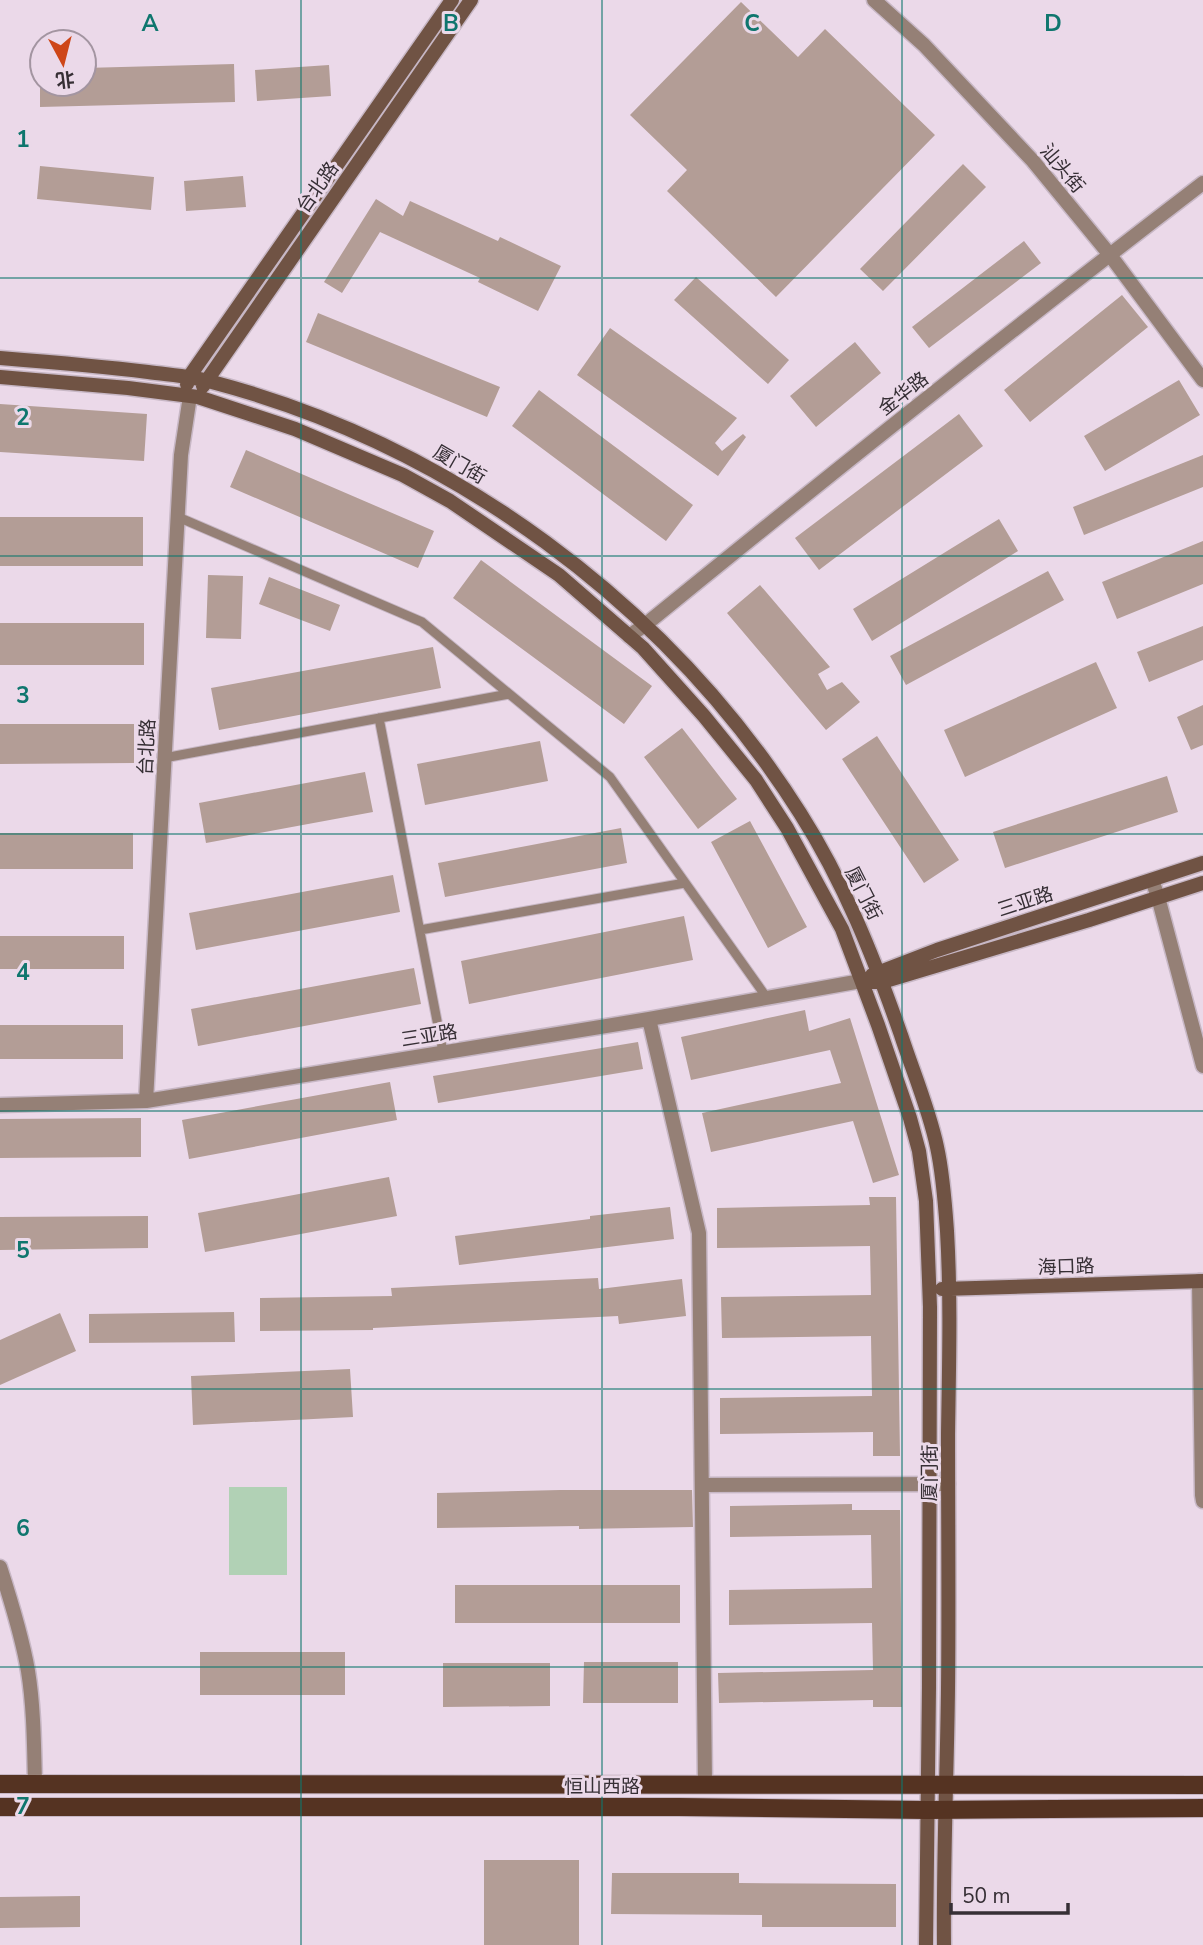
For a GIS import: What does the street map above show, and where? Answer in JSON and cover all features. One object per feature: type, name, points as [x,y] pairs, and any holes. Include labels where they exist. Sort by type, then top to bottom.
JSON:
[{"type":"main road","name":"台北路","points":[[190,396],[189,377],[452,0]]},
{"type":"main road","name":"台北路","points":[[190,396],[206,380],[471,0]]},
{"type":"main road","name":"厦门街","points":[[0,358],[206,380],[302,411],[411,459],[460,485],[571,561],[656,635],[719,704],[771,769],[803,818],[859,921],[880,977],[937,1147],[945,1199],[949,1289],[944,1945]]},
{"type":"main road","name":"厦门街","points":[[0,377],[190,396],[307,433],[403,475],[450,501],[559,575],[643,648],[704,716],[756,780],[787,828],[836,918],[861,981],[919,1151],[926,1200],[930,1290],[926,1945]]},
{"type":"main road","name":"三亚路","points":[[880,977],[937,950],[1203,863]]},
{"type":"main road","name":"三亚路","points":[[861,981],[1076,924],[1203,883]]},
{"type":"main road","name":"海口路","points":[[930,1290],[1201,1281]]},
{"type":"main road","name":"恒山西路","points":[[0,1784],[1203,1785]]},
{"type":"main road","name":"恒山西路","points":[[0,1807],[679,1807],[927,1810],[1203,1808]]},
{"type":"street","name":"汕头街","points":[[873,0],[924,44],[1033,162],[1110,254],[1203,380]]},
{"type":"street","name":"金华路","points":[[629,636],[1203,183]]},
{"type":"street","name":"台北路","points":[[146,1101],[181,455],[190,396]]},
{"type":"street","points":[[1152,880],[1203,1066]]},
{"type":"street","name":"三亚路","points":[[0,1105],[146,1101],[649,1019],[861,981]]},
{"type":"street","points":[[649,1019],[699,1233],[705,1784]]},
{"type":"street","points":[[1201,1281],[1203,1501]]},
{"type":"street","points":[[703,1485],[948,1484]]},
{"type":"street","points":[[0,1567],[13,1606],[28,1672],[35,1784]]},
{"type":"lane","points":[[178,517],[422,622],[610,778],[767,998]]},
{"type":"lane","points":[[164,758],[509,694]]},
{"type":"lane","points":[[379,718],[443,1052]]},
{"type":"lane","points":[[420,930],[685,883]]},
{"type":"green space","points":[[229,1487],[287,1487],[287,1575],[229,1575]]},
{"type":"building","points":[[741,2],[798,57],[825,29],[935,135],[776,297],[667,191],[687,170],[630,115]]},
{"type":"building","points":[[234,64],[235,102],[40,107],[40,98],[98,98],[98,68]]},
{"type":"building","points":[[329,65],[331,96],[257,101],[255,70]]},
{"type":"building","points":[[963,164],[986,187],[883,291],[860,269]]},
{"type":"building","points":[[40,166],[154,177],[151,210],[37,199]]},
{"type":"building","points":[[243,176],[246,207],[186,211],[184,181]]},
{"type":"building","points":[[376,199],[403,216],[410,201],[498,241],[500,237],[561,266],[538,311],[478,282],[480,278],[380,232],[342,293],[324,282]]},
{"type":"building","points":[[1024,241],[1041,263],[929,348],[912,327]]},
{"type":"building","points":[[696,277],[789,360],[768,384],[674,300]]},
{"type":"building","points":[[1122,295],[1148,327],[1030,422],[1004,390]]},
{"type":"building","points":[[318,313],[500,387],[487,417],[306,342]]},
{"type":"building","points":[[610,328],[737,418],[715,443],[722,451],[743,434],[746,437],[718,476],[577,375]]},
{"type":"building","points":[[855,342],[881,373],[816,427],[790,396]]},
{"type":"building","points":[[1179,380],[1200,415],[1105,471],[1084,436]]},
{"type":"building","points":[[539,390],[693,505],[666,541],[512,426]]},
{"type":"building","points":[[0,404],[147,414],[144,461],[0,452]]},
{"type":"building","points":[[959,414],[983,446],[819,570],[795,538]]},
{"type":"building","points":[[246,450],[434,531],[418,568],[230,487]]},
{"type":"building","points":[[1203,455],[1203,487],[1084,535],[1073,507]]},
{"type":"building","points":[[0,517],[143,517],[143,566],[0,566]]},
{"type":"building","points":[[999,519],[1018,551],[872,641],[853,609]]},
{"type":"building","points":[[1203,541],[1203,584],[1117,619],[1102,582]]},
{"type":"building","points":[[481,560],[652,686],[624,724],[453,598]]},
{"type":"building","points":[[1048,571],[1064,600],[906,685],[890,656]]},
{"type":"building","points":[[208,575],[243,576],[241,639],[206,638]]},
{"type":"building","points":[[269,577],[340,605],[330,631],[259,604]]},
{"type":"building","points":[[760,585],[830,667],[818,674],[827,690],[842,682],[860,702],[826,730],[727,613]]},
{"type":"building","points":[[0,623],[144,623],[144,665],[0,665]]},
{"type":"building","points":[[1203,626],[1203,660],[1149,682],[1137,652]]},
{"type":"building","points":[[433,647],[441,688],[219,730],[211,688]]},
{"type":"building","points":[[1096,662],[1117,708],[965,777],[944,730]]},
{"type":"building","points":[[1203,705],[1203,745],[1191,750],[1177,717]]},
{"type":"building","points":[[0,724],[134,724],[134,763],[0,764]]},
{"type":"building","points":[[682,728],[737,799],[698,829],[644,757]]},
{"type":"building","points":[[877,736],[959,860],[924,883],[842,759]]},
{"type":"building","points":[[540,741],[548,781],[425,805],[417,764]]},
{"type":"building","points":[[365,772],[373,812],[206,843],[199,803]]},
{"type":"building","points":[[1167,776],[1178,812],[1005,868],[993,832]]},
{"type":"building","points":[[750,821],[807,927],[768,948],[711,842]]},
{"type":"building","points":[[621,828],[627,863],[445,897],[438,863]]},
{"type":"building","points":[[0,833],[133,833],[133,869],[0,869]]},
{"type":"building","points":[[393,875],[400,912],[196,950],[189,913]]},
{"type":"building","points":[[684,916],[693,960],[469,1004],[461,961]]},
{"type":"building","points":[[0,936],[124,936],[124,969],[0,969]]},
{"type":"building","points":[[414,968],[421,1004],[198,1046],[191,1009]]},
{"type":"building","points":[[805,1010],[809,1031],[850,1018],[899,1175],[873,1183],[853,1121],[711,1152],[702,1113],[841,1083],[830,1050],[691,1080],[681,1037]]},
{"type":"building","points":[[0,1025],[123,1025],[123,1059],[0,1059]]},
{"type":"building","points":[[638,1042],[643,1069],[438,1103],[433,1076]]},
{"type":"building","points":[[390,1082],[397,1120],[189,1159],[182,1120]]},
{"type":"building","points":[[141,1118],[141,1157],[0,1158],[0,1119]]},
{"type":"building","points":[[389,1177],[397,1216],[205,1252],[198,1213]]},
{"type":"building","points":[[869,1197],[896,1197],[900,1456],[873,1456],[873,1432],[720,1434],[720,1398],[872,1396],[871,1336],[722,1338],[721,1297],[871,1295],[870,1246],[717,1248],[717,1208],[870,1205]]},
{"type":"building","points":[[670,1207],[674,1239],[459,1265],[455,1236]]},
{"type":"building","points":[[148,1216],[148,1248],[0,1250],[0,1217]]},
{"type":"building","points":[[598,1278],[599,1289],[682,1279],[686,1316],[619,1324],[618,1316],[373,1330],[260,1331],[260,1298],[392,1296],[391,1288]]},
{"type":"building","points":[[234,1312],[235,1342],[89,1343],[89,1314]]},
{"type":"building","points":[[60,1313],[76,1351],[0,1385],[0,1340]]},
{"type":"building","points":[[350,1369],[353,1417],[193,1425],[191,1376]]},
{"type":"building","points":[[692,1490],[693,1527],[437,1528],[437,1493]]},
{"type":"building","points":[[852,1504],[852,1510],[900,1510],[902,1707],[873,1707],[873,1700],[719,1703],[718,1673],[873,1670],[872,1623],[729,1625],[729,1590],[872,1588],[871,1535],[730,1537],[730,1506]]},
{"type":"building","points":[[455,1585],[680,1585],[680,1623],[455,1623]]},
{"type":"building","points":[[200,1652],[345,1652],[345,1695],[200,1695]]},
{"type":"building","points":[[584,1662],[678,1662],[678,1703],[583,1703]]},
{"type":"building","points":[[443,1663],[550,1663],[550,1706],[443,1707]]},
{"type":"building","points":[[484,1860],[579,1860],[579,1945],[484,1945]]},
{"type":"building","points":[[612,1873],[739,1873],[739,1883],[896,1884],[896,1927],[762,1927],[762,1915],[611,1914]]},
{"type":"building","points":[[80,1896],[80,1927],[0,1928],[0,1897]]}]
